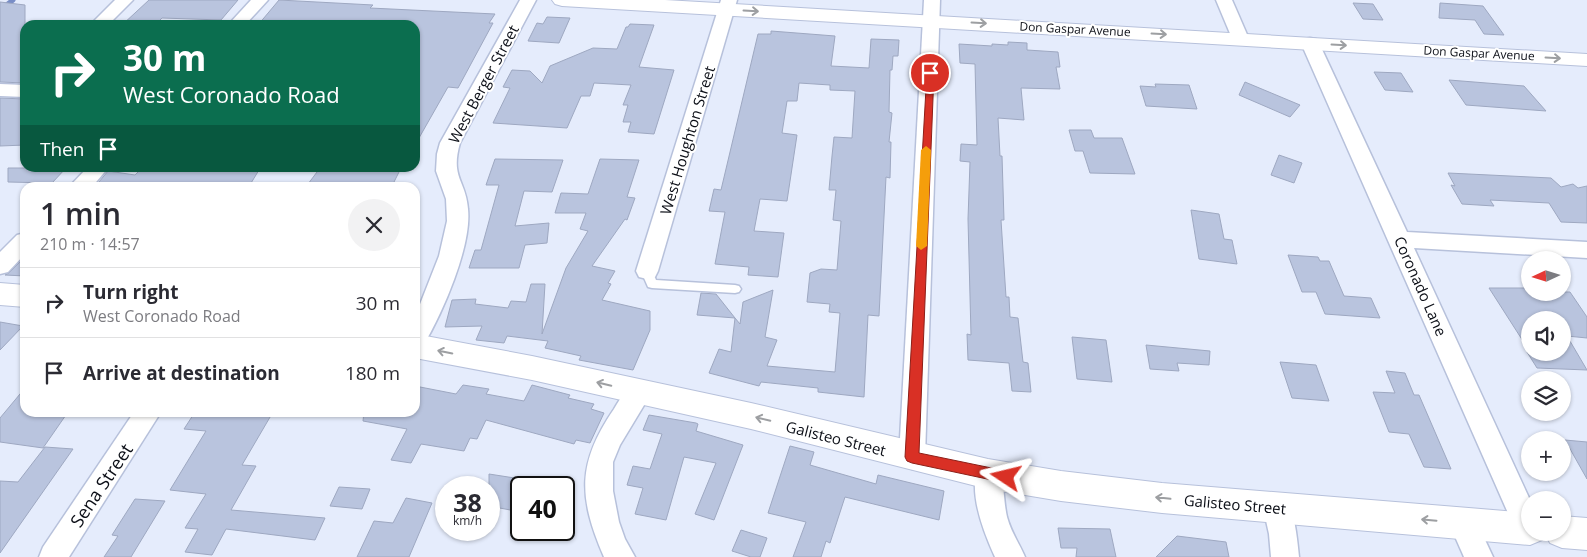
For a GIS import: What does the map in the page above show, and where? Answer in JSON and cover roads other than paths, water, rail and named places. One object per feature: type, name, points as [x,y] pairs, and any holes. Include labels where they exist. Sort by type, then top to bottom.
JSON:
[{"type":"street","points":[[103,20],[125,0]]},
{"type":"street","points":[[241,20],[260,0]]},
{"type":"street","name":"West Berger Street","points":[[420,332],[425,326],[447,264],[456,228],[458,212],[456,200],[446,175],[446,155],[450,143],[528,0]]},
{"type":"street","name":"Don Gaspar Avenue","points":[[562,0],[931,10],[1240,39],[1587,60]]},
{"type":"street","points":[[1224,0],[1240,39]]},
{"type":"street","name":"West Houghton Street","points":[[647,271],[728,5]]},
{"type":"street","points":[[912,457],[931,10]]},
{"type":"street","name":"Coronado Lane","points":[[1310,43],[1521,509]]},
{"type":"street","points":[[0,90],[20,91]]},
{"type":"street","points":[[84,182],[94,172]]},
{"type":"street","points":[[1400,239],[1587,250]]},
{"type":"street","points":[[0,266],[20,246]]},
{"type":"street","points":[[0,294],[20,296]]},
{"type":"street","name":"Galisteo Street","points":[[420,347],[532,368],[751,416],[912,457],[988,474],[1061,486],[1152,497],[1521,528]]},
{"type":"street","points":[[612,551],[604,516],[599,474],[600,463],[602,454],[610,439],[640,392]]},
{"type":"street","name":"Sena Street","points":[[52,557],[147,417]]},
{"type":"street","points":[[988,474],[989,500],[994,524],[1002,545],[1011,557]]},
{"type":"street","points":[[1277,508],[1283,534],[1285,557]]},
{"type":"street","points":[[1463,523],[1478,557]]},
{"type":"street","points":[[1571,533],[1587,534]]},
{"type":"lane","points":[[647,271],[652,284],[734,289]]},
{"type":"waterway","points":[[0,10],[13,0]]}]
